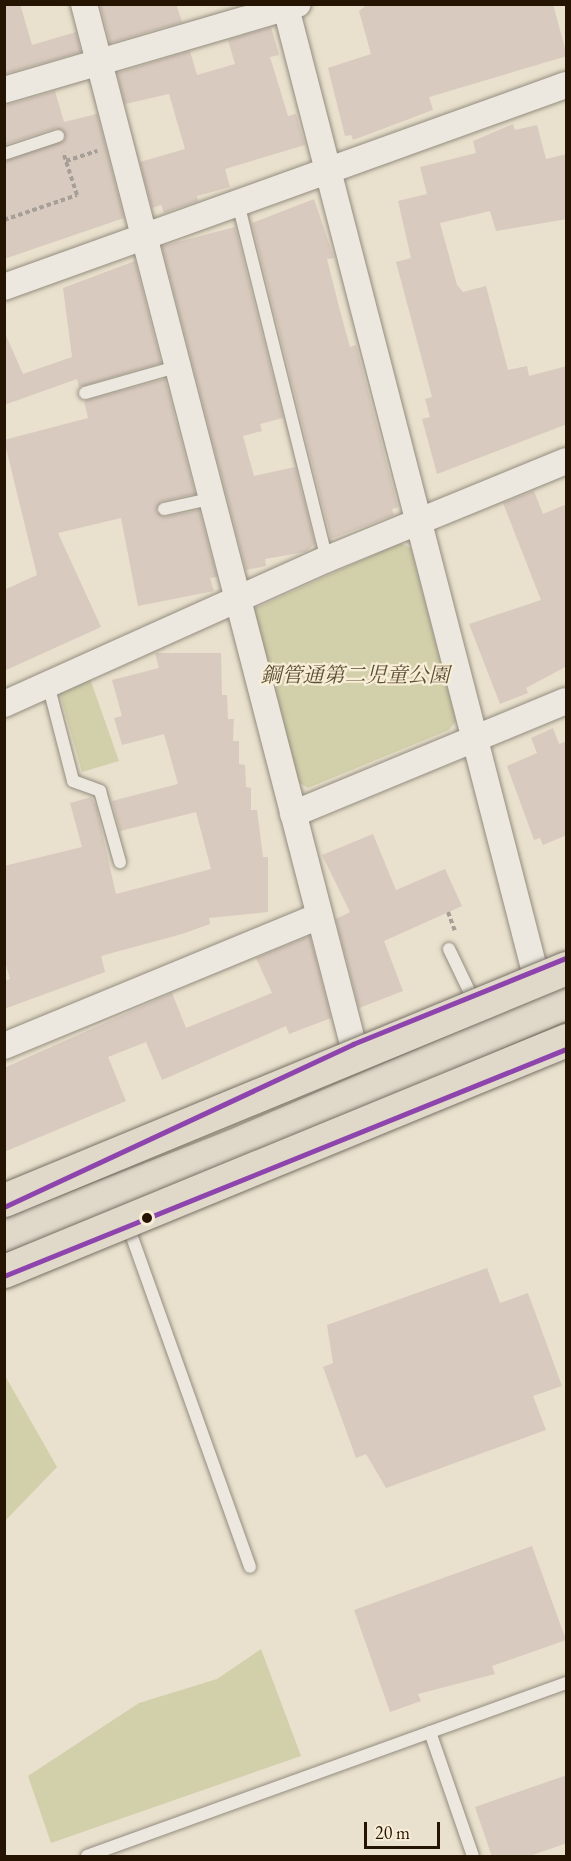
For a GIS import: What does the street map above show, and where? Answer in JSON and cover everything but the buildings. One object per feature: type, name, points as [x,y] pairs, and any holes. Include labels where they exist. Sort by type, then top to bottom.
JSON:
[{"type":"highway","points":[[4,1200],[551,970]]},
{"type":"highway","points":[[4,1235],[230,1147],[567,1002]]},
{"type":"highway","points":[[414,1111],[567,1021]]},
{"type":"highway","points":[[4,1271],[567,1040]]},
{"type":"street","points":[[84,4],[142,238],[353,1044]]},
{"type":"street","points":[[4,90],[290,6],[329,173],[474,736],[510,903],[551,970]]},
{"type":"street","points":[[4,287],[238,203],[329,173],[567,85]]},
{"type":"street","points":[[4,704],[236,598],[567,461]]},
{"type":"street","points":[[293,814],[474,736],[567,701]]},
{"type":"street","points":[[4,1046],[319,916]]},
{"type":"lane","points":[[4,153],[58,136]]},
{"type":"lane","points":[[238,203],[327,559]]},
{"type":"lane","points":[[85,393],[176,367]]},
{"type":"lane","points":[[164,510],[210,499]]},
{"type":"lane","points":[[48,684],[73,781],[100,791],[120,862]]},
{"type":"lane","points":[[455,946],[472,997]]},
{"type":"lane","points":[[128,1226],[250,1567]]},
{"type":"lane","points":[[87,1857],[567,1683]]},
{"type":"lane","points":[[430,1732],[472,1857]]},
{"type":"path","points":[[4,220],[77,195],[58,136]]},
{"type":"path","points":[[66,161],[120,143]]},
{"type":"path","points":[[448,912],[455,946]]},
{"type":"green space","name":"鋼管通第二児童公園","points":[[400,543],[411,548],[456,721],[449,730],[308,788],[293,779],[251,610]]},
{"type":"green space","points":[[88,673],[119,761],[82,772],[58,687]]},
{"type":"green space","points":[[4,1374],[57,1467],[5,1521],[4,1521]]},
{"type":"green space","points":[[261,1649],[301,1756],[51,1843],[28,1776],[139,1703],[217,1679]]},
{"type":"transit line","points":[[4,1207],[353,1044],[566,958]]},
{"type":"transit line","points":[[4,1276],[566,1049]]}]
